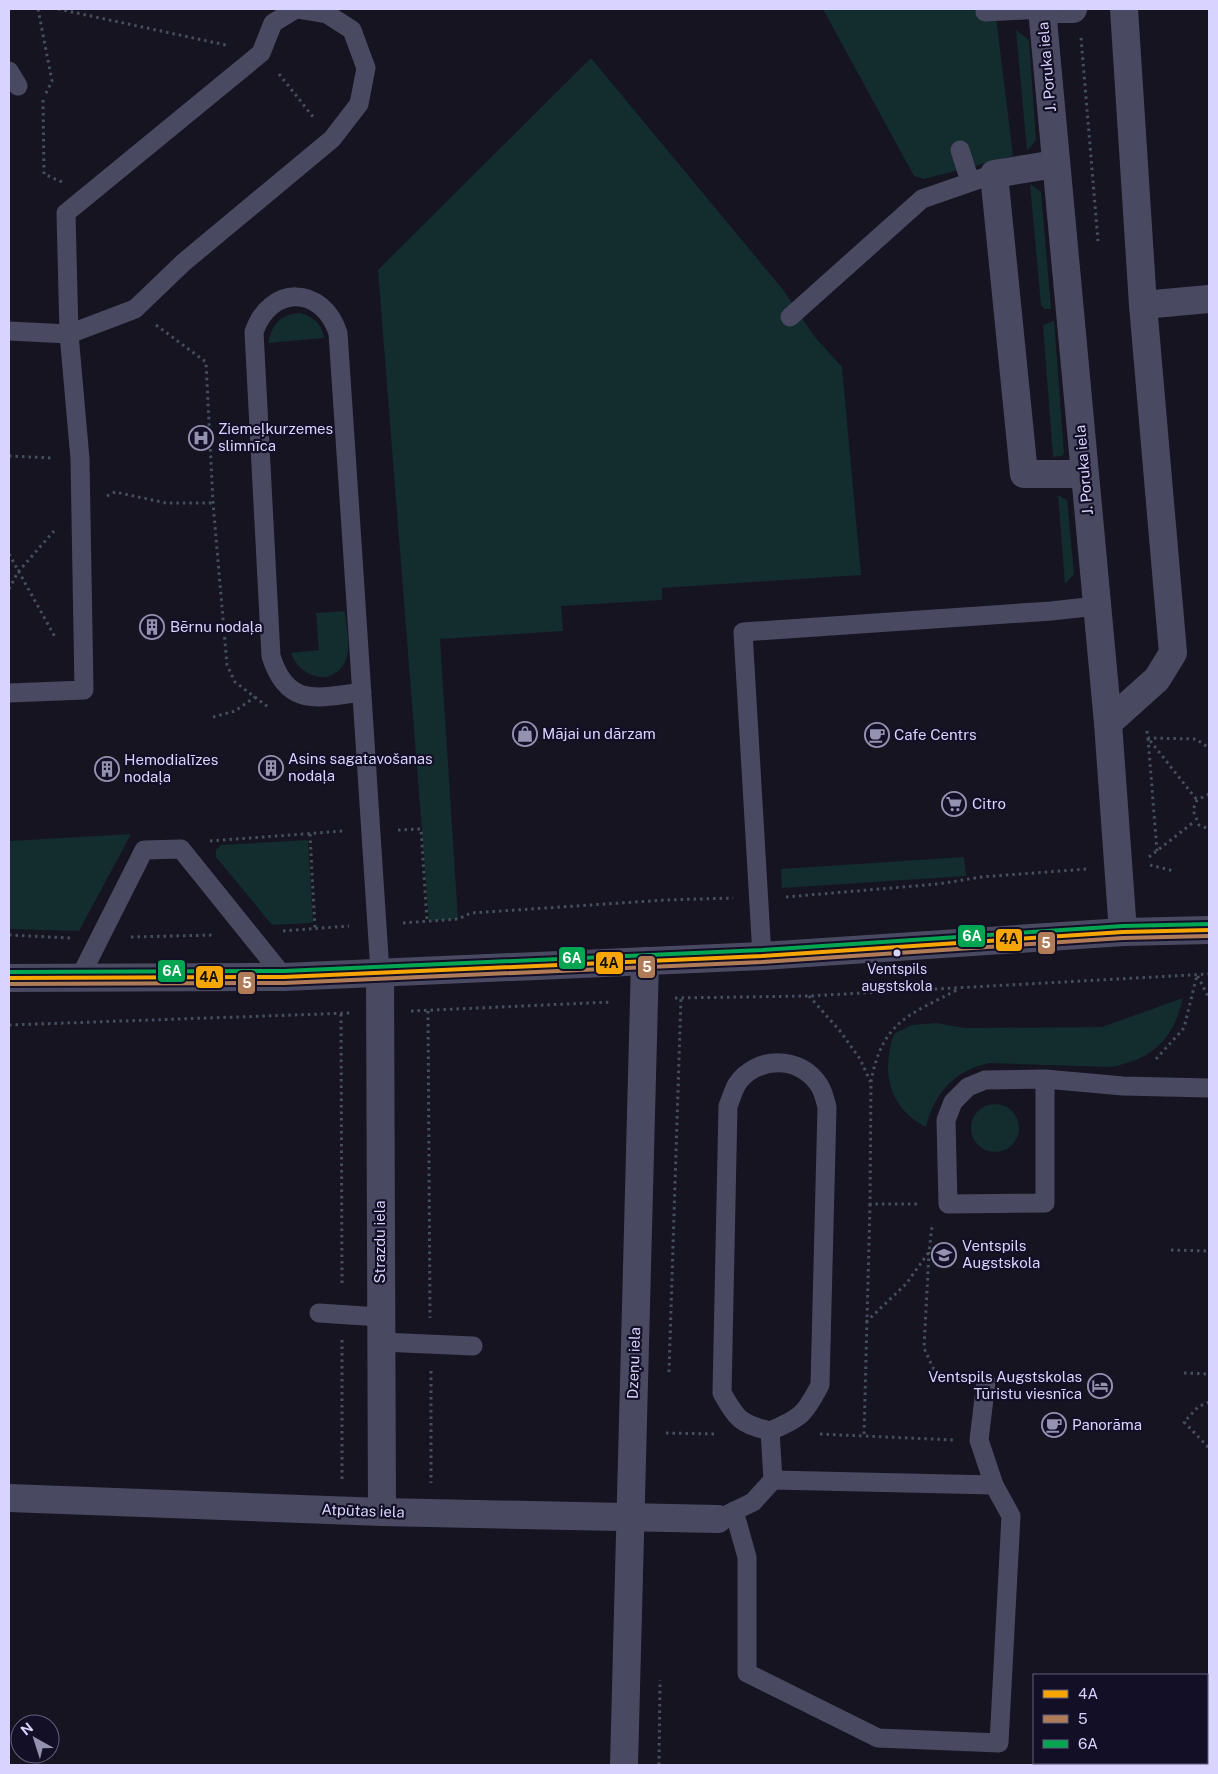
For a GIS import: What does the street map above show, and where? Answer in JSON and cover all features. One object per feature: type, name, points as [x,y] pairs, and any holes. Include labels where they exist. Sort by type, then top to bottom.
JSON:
[{"type":"street","points":[[1042,9],[1073,9]]},
{"type":"street","name":"J. Poruka iela","points":[[1042,9],[1108,723],[1123,932]]},
{"type":"street","points":[[1108,723],[1157,679],[1173,653],[1143,304],[1124,9]]},
{"type":"street","points":[[1055,164],[982,177],[1024,474],[1084,474]]},
{"type":"street","points":[[1143,304],[1209,298]]},
{"type":"street","points":[[9,978],[284,977],[762,956],[1123,932],[1209,930]]},
{"type":"street","name":"Dzeņu iela","points":[[624,1765],[645,961]]},
{"type":"street","name":"Strazdu iela","points":[[380,972],[382,1512]]},
{"type":"street","name":"Atpūtas iela","points":[[9,1498],[382,1512],[630,1518],[726,1515]]},
{"type":"lane","points":[[9,331],[69,334],[135,309],[184,262],[332,139],[359,104],[366,68],[352,30],[328,14],[297,9],[273,24],[261,53],[66,213],[69,334],[80,459],[84,690],[9,693]]},
{"type":"lane","points":[[986,12],[1042,9]]},
{"type":"lane","points":[[790,317],[922,199],[982,177],[960,150]]},
{"type":"lane","points":[[362,692],[320,698],[300,695],[285,685],[276,674],[271,656],[254,332],[258,319],[267,308],[279,300],[293,297],[306,298],[327,311],[334,321],[338,333],[362,692],[380,972]]},
{"type":"lane","points":[[762,956],[743,632],[1042,612],[1097,606]]},
{"type":"lane","points":[[79,979],[144,850],[181,848],[284,977]]},
{"type":"lane","points":[[767,1062],[786,1063],[802,1068],[819,1085],[827,1107],[820,1385],[807,1410],[793,1421],[770,1431],[748,1426],[734,1413],[722,1393],[728,1106],[736,1085],[748,1073],[767,1062]]},
{"type":"lane","points":[[1045,1079],[1045,1203],[942,1204],[946,1120],[953,1102],[968,1087],[985,1080],[1045,1079],[1123,1086],[1209,1088]]},
{"type":"lane","points":[[320,1313],[342,1315],[430,1344],[473,1346]]},
{"type":"lane","points":[[770,1431],[773,1480],[753,1502],[726,1515],[747,1557],[747,1673],[878,1738],[999,1743],[1011,1516],[994,1485],[979,1440],[986,1382]]},
{"type":"lane","points":[[773,1480],[994,1485]]},
{"type":"path","points":[[38,9],[52,81],[42,102],[44,174],[88,195]]},
{"type":"path","points":[[58,9],[261,53],[332,139]]},
{"type":"path","points":[[1081,36],[1098,246]]},
{"type":"path","points":[[9,554],[56,640]]},
{"type":"path","points":[[213,717],[235,711],[255,698],[276,674]]},
{"type":"path","points":[[1148,738],[1196,739],[1209,748]]},
{"type":"path","points":[[1148,738],[1197,800]]},
{"type":"path","points":[[1148,738],[1157,851]]},
{"type":"path","points":[[1209,794],[1197,800],[1193,810],[1199,825],[1209,829]]},
{"type":"path","points":[[1174,871],[1143,863],[1196,820]]},
{"type":"path","points":[[371,830],[421,829],[427,921]]},
{"type":"path","points":[[310,834],[315,929]]},
{"type":"path","points":[[9,935],[100,938],[248,934],[458,919],[471,913],[655,900],[760,898],[929,885],[980,877],[1092,869]]},
{"type":"path","points":[[668,1374],[681,998],[808,996],[1209,974]]},
{"type":"path","points":[[1197,975],[1209,998]]},
{"type":"path","points":[[1123,1086],[1164,1052],[1184,1028],[1197,975]]},
{"type":"path","points":[[960,988],[913,1013],[893,1028],[881,1044],[871,1083],[864,1436],[979,1440]]},
{"type":"path","points":[[808,996],[840,1031],[860,1059],[871,1083]]},
{"type":"path","points":[[9,1025],[380,1013],[618,1002]]},
{"type":"path","points":[[428,1011],[431,1486]]},
{"type":"path","points":[[341,1014],[342,1482]]},
{"type":"path","points":[[870,1204],[942,1204],[929,1252],[924,1348],[934,1368],[948,1378],[986,1382]]},
{"type":"path","points":[[1171,1250],[1209,1251]]},
{"type":"path","points":[[866,1322],[906,1284],[929,1252]]},
{"type":"path","points":[[1184,1374],[1209,1374]]},
{"type":"path","points":[[1209,1402],[1198,1407],[1184,1422],[1209,1448]]},
{"type":"path","points":[[666,1442],[667,1424]]},
{"type":"path","points":[[666,1433],[725,1436]]},
{"type":"path","points":[[659,1765],[660,1676]]},
{"type":"green space","points":[[823,9],[995,9],[1013,156],[924,179],[914,176]]},
{"type":"green space","points":[[1016,30],[1029,40],[1036,140],[1027,151]]},
{"type":"green space","points":[[591,58],[784,291],[814,336],[842,367],[861,575],[662,588],[662,600],[561,606],[563,631],[440,639],[458,919],[429,921],[378,270]]},
{"type":"green space","points":[[1030,184],[1041,192],[1051,309],[1045,309],[1041,305]]},
{"type":"green space","points":[[300,313],[316,321],[321,328],[324,338],[268,343],[272,330],[278,321],[288,315]]},
{"type":"green space","points":[[1054,321],[1064,453],[1062,456],[1053,457],[1043,325]]},
{"type":"green space","points":[[1058,495],[1067,500],[1074,574],[1065,584]]},
{"type":"green space","points":[[345,611],[348,650],[345,662],[332,675],[324,677],[308,673],[295,661],[291,653],[319,650],[316,613]]},
{"type":"green space","points":[[131,834],[79,931],[9,929],[9,841]]},
{"type":"green space","points":[[308,840],[313,923],[272,925],[216,857],[216,850],[221,845]]},
{"type":"green space","points":[[964,857],[966,876],[782,888],[781,869]]},
{"type":"green space","points":[[1183,998],[1179,1013],[1167,1036],[1150,1053],[1139,1059],[1111,1067],[989,1063],[966,1071],[948,1085],[935,1103],[926,1127],[903,1110],[891,1087],[888,1075],[888,1061],[894,1034],[912,1025],[936,1023],[965,1028],[1102,1027]]},
{"type":"green space","points":[[990,1104],[1000,1104],[1012,1111],[1019,1123],[1019,1133],[1012,1145],[1000,1152],[990,1152],[982,1148],[975,1141],[971,1133],[971,1123],[975,1115],[982,1108]]},
{"type":"transit line","name":"6A","points":[[9,972],[284,971],[762,950],[1123,926],[1209,924]]},
{"type":"transit line","name":"4A","points":[[9,978],[284,977],[762,956],[1123,932],[1209,930]]},
{"type":"transit line","name":"5","points":[[9,984],[284,983],[762,962],[1123,938],[1209,936]]},
{"type":"place","name":"Ziemeļkurzemes slimnīca","points":[[201,438]]},
{"type":"place","name":"Bērnu nodaļa","points":[[152,627]]},
{"type":"place","name":"Mājai un dārzam","points":[[525,734]]},
{"type":"place","name":"Cafe Centrs","points":[[877,735]]},
{"type":"place","name":"Asins sagatavošanas nodaļa","points":[[271,768]]},
{"type":"place","name":"Hemodialīzes nodaļa","points":[[107,769]]},
{"type":"place","name":"Citro","points":[[954,804]]},
{"type":"place","name":"Ventspils augstskola","points":[[897,953]]},
{"type":"place","name":"Ventspils Augstskola","points":[[944,1255]]},
{"type":"place","name":"Ventspils Augstskolas Tūristu viesnīca","points":[[1100,1386]]},
{"type":"place","name":"Panorāma","points":[[1054,1425]]}]
